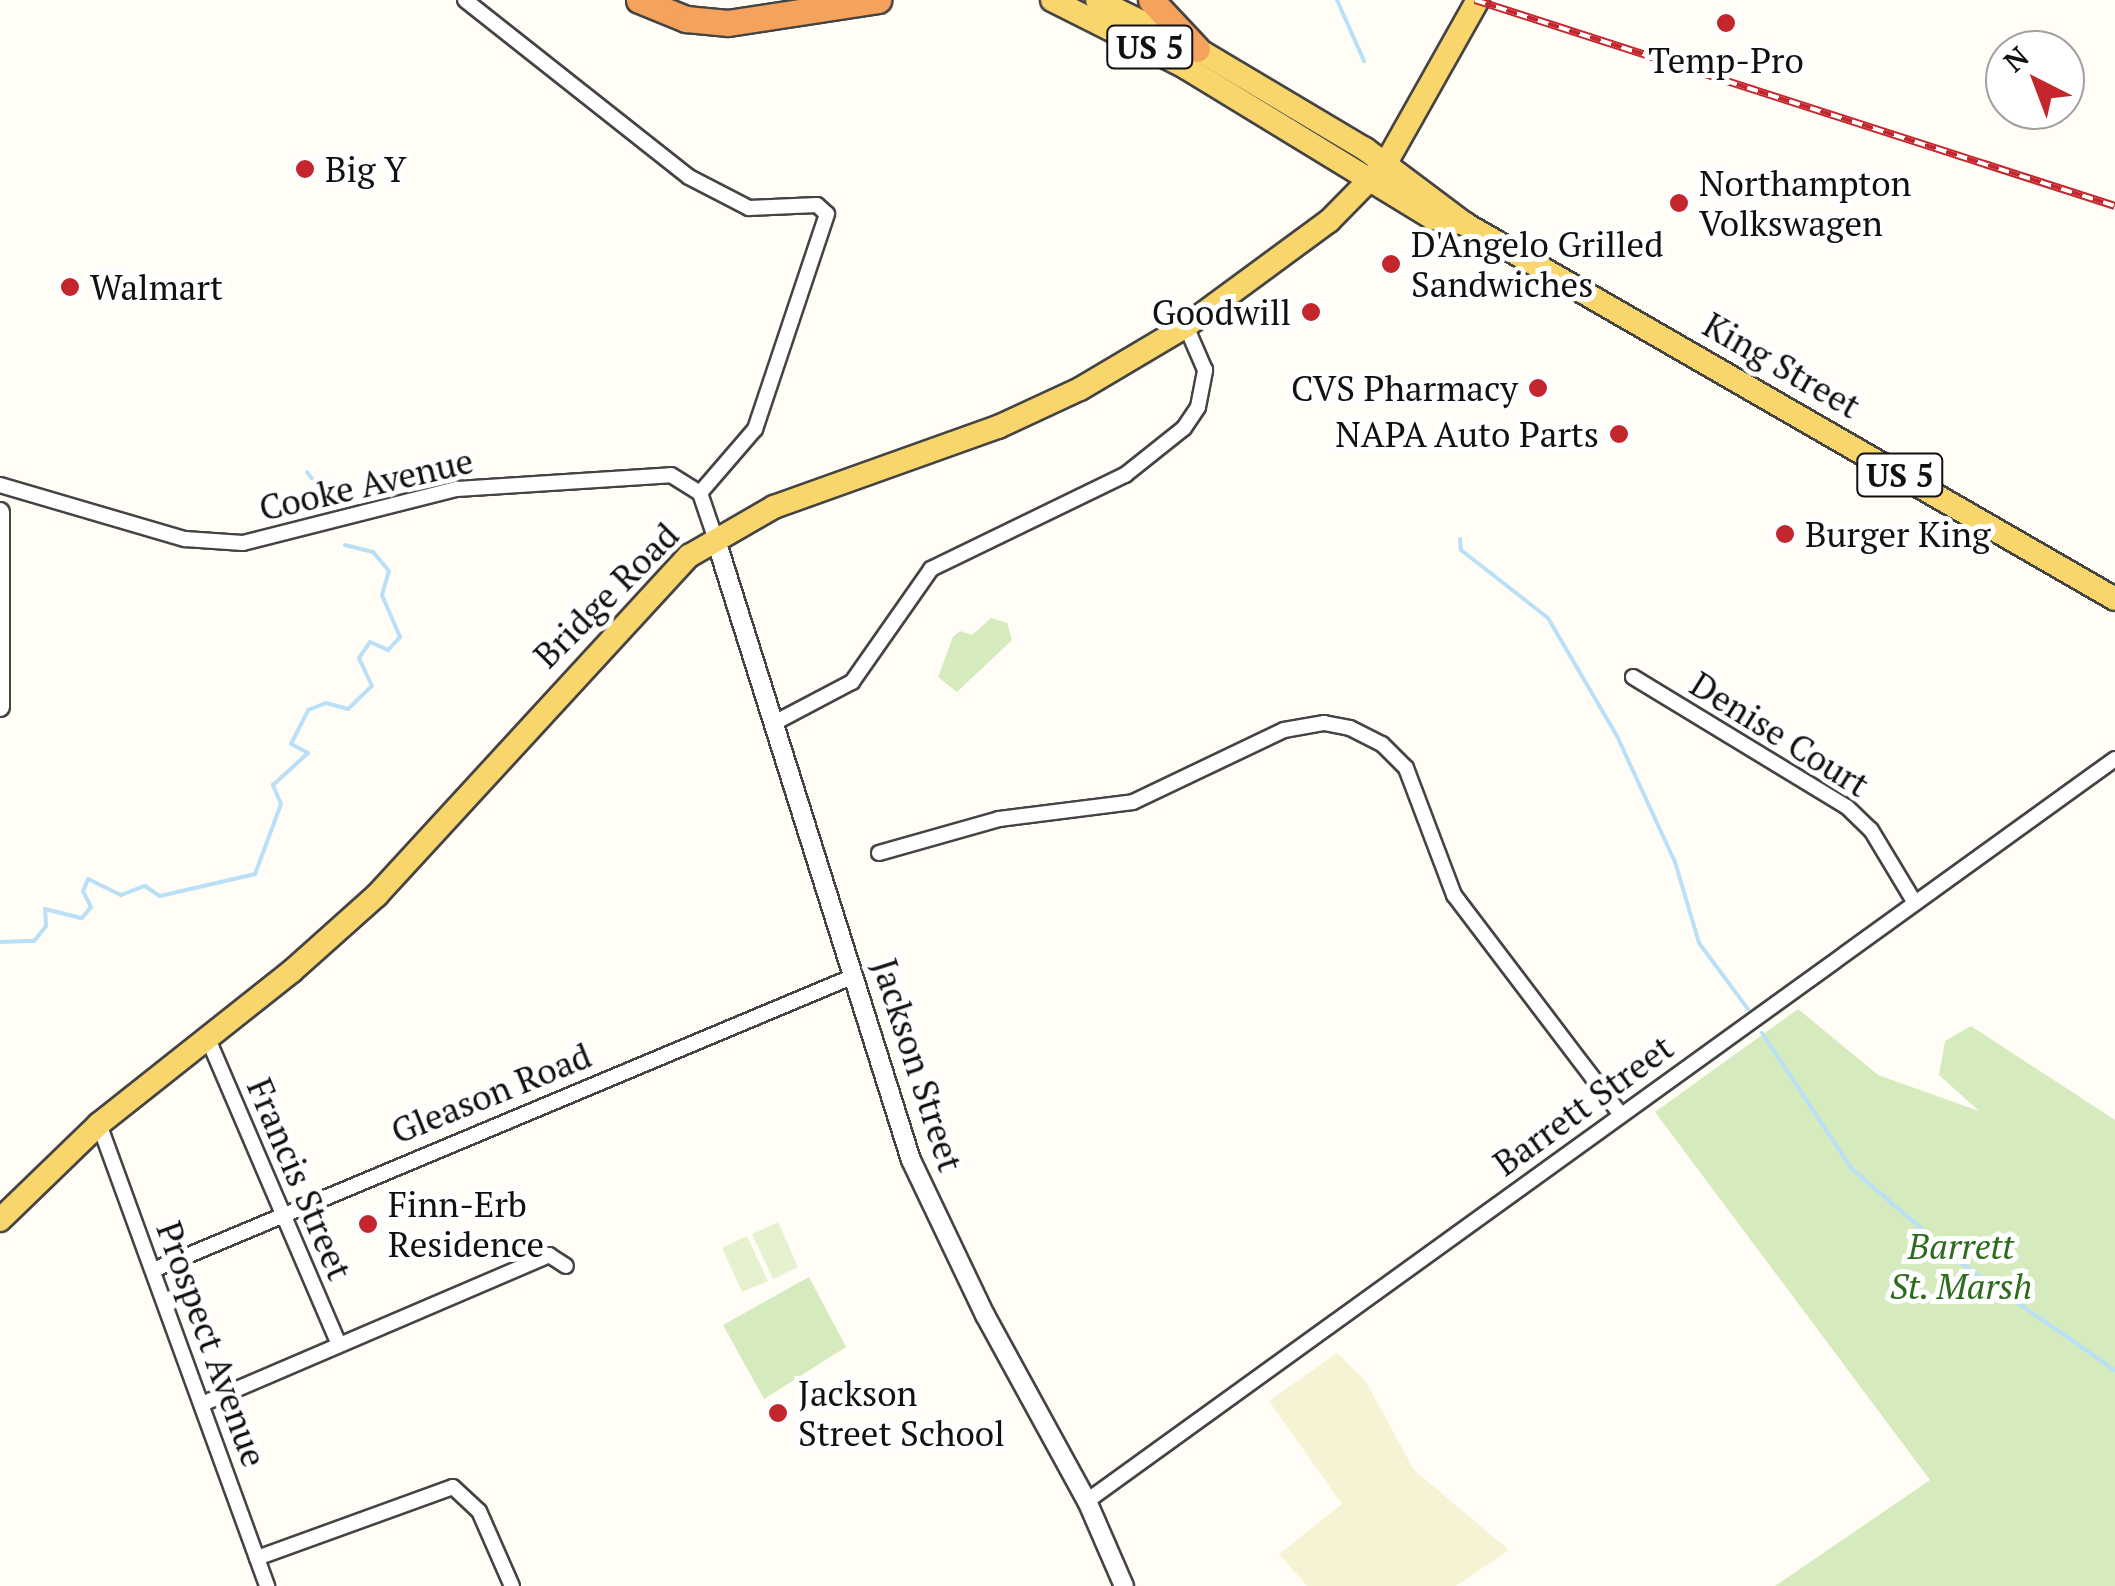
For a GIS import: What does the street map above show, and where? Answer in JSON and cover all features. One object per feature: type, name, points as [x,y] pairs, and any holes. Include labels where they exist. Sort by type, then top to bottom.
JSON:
[{"type":"highway","points":[[639,0],[686,19],[728,23],[878,0]]},
{"type":"highway","points":[[1151,0],[1197,49]]},
{"type":"main road","name":"US 5","points":[[1052,0],[1105,21],[1379,172]]},
{"type":"main road","name":"US 5","points":[[1096,0],[1197,49],[1379,172]]},
{"type":"main road","name":"Bridge Road","points":[[0,1220],[99,1124],[208,1039],[376,894],[638,603],[714,537],[774,507],[998,427],[1080,389],[1186,326],[1329,220],[1379,172],[1478,0]]},
{"type":"main road","name":"King Street","points":[[1379,172],[1432,218],[1465,224],[2115,599]]},
{"type":"street","points":[[471,5],[725,198],[762,210],[817,205],[827,214],[755,429],[700,493],[714,537]]},
{"type":"street","points":[[776,722],[852,682],[932,569],[1125,475],[1184,428],[1198,407],[1205,370],[1186,326]]},
{"type":"street","name":"Cooke Avenue","points":[[0,485],[185,538],[243,543],[502,483],[658,474],[682,478],[700,493]]},
{"type":"street","points":[[0,512],[0,708]]},
{"type":"street","name":"Jackson Street","points":[[714,537],[922,1187],[1087,1500],[1124,1586]]},
{"type":"street","name":"Denise Court","points":[[1633,677],[1847,808],[1872,830],[1915,902]]},
{"type":"street","points":[[879,853],[999,818],[1133,802],[1284,730],[1324,723],[1350,728],[1382,744],[1406,768],[1454,894],[1621,1115]]},
{"type":"street","name":"Barrett Street","points":[[1087,1500],[2115,760]]},
{"type":"street","name":"Gleason Road","points":[[153,1270],[854,976]]},
{"type":"street","name":"Francis Street","points":[[208,1039],[338,1342]]},
{"type":"street","name":"Prospect Avenue","points":[[99,1124],[267,1586]]},
{"type":"street","points":[[202,1404],[338,1342],[549,1255],[566,1266]]},
{"type":"street","points":[[257,1558],[453,1487],[479,1511],[512,1586]]},
{"type":"shaded area","points":[[1337,1353],[1365,1380],[1414,1470],[1509,1550],[1456,1586],[1307,1586],[1279,1554],[1342,1504],[1269,1401]]},
{"type":"green space","points":[[991,618],[1007,623],[1012,640],[957,692],[938,677],[953,637],[960,631],[972,635]]},
{"type":"green space","name":"Barrett St. Marsh","points":[[1798,1009],[1878,1075],[1979,1111],[1939,1075],[1945,1041],[1971,1026],[2115,1120],[2115,1586],[1775,1586],[1930,1480],[1655,1112]]},
{"type":"green space","points":[[778,1222],[798,1267],[773,1279],[752,1234]]},
{"type":"green space","points":[[747,1236],[768,1281],[742,1292],[722,1248]]},
{"type":"green space","points":[[809,1277],[846,1347],[764,1399],[723,1325]]},
{"type":"waterway","points":[[1337,0],[1364,61]]},
{"type":"waterway","points":[[307,472],[325,496]]},
{"type":"waterway","points":[[1460,539],[1461,550],[1548,618],[1617,736],[1675,862],[1699,943],[1748,1009]]},
{"type":"waterway","points":[[0,942],[34,941],[46,926],[45,909],[82,918],[91,907],[83,891],[88,879],[121,895],[145,886],[160,896],[255,874],[281,804],[273,785],[308,753],[291,744],[308,710],[326,703],[348,709],[372,686],[359,658],[370,642],[388,650],[400,637],[382,595],[389,571],[373,552],[345,545]]},
{"type":"waterway","points":[[1762,1033],[1851,1168],[1966,1267],[2115,1370]]},
{"type":"railway","points":[[1475,0],[2115,206]]},
{"type":"place","name":"Temp-Pro","points":[[1726,23]]},
{"type":"place","name":"Big Y","points":[[305,169]]},
{"type":"place","name":"Northampton Volkswagen","points":[[1679,203]]},
{"type":"place","name":"D'Angelo Grilled Sandwiches","points":[[1391,264]]},
{"type":"place","name":"Walmart","points":[[70,287]]},
{"type":"place","name":"Goodwill","points":[[1311,312]]},
{"type":"place","name":"CVS Pharmacy","points":[[1538,388]]},
{"type":"place","name":"NAPA Auto Parts","points":[[1619,434]]},
{"type":"place","name":"Burger King","points":[[1785,534]]},
{"type":"place","name":"Finn-Erb Residence","points":[[368,1224]]},
{"type":"place","name":"Jackson Street School","points":[[778,1413]]}]
